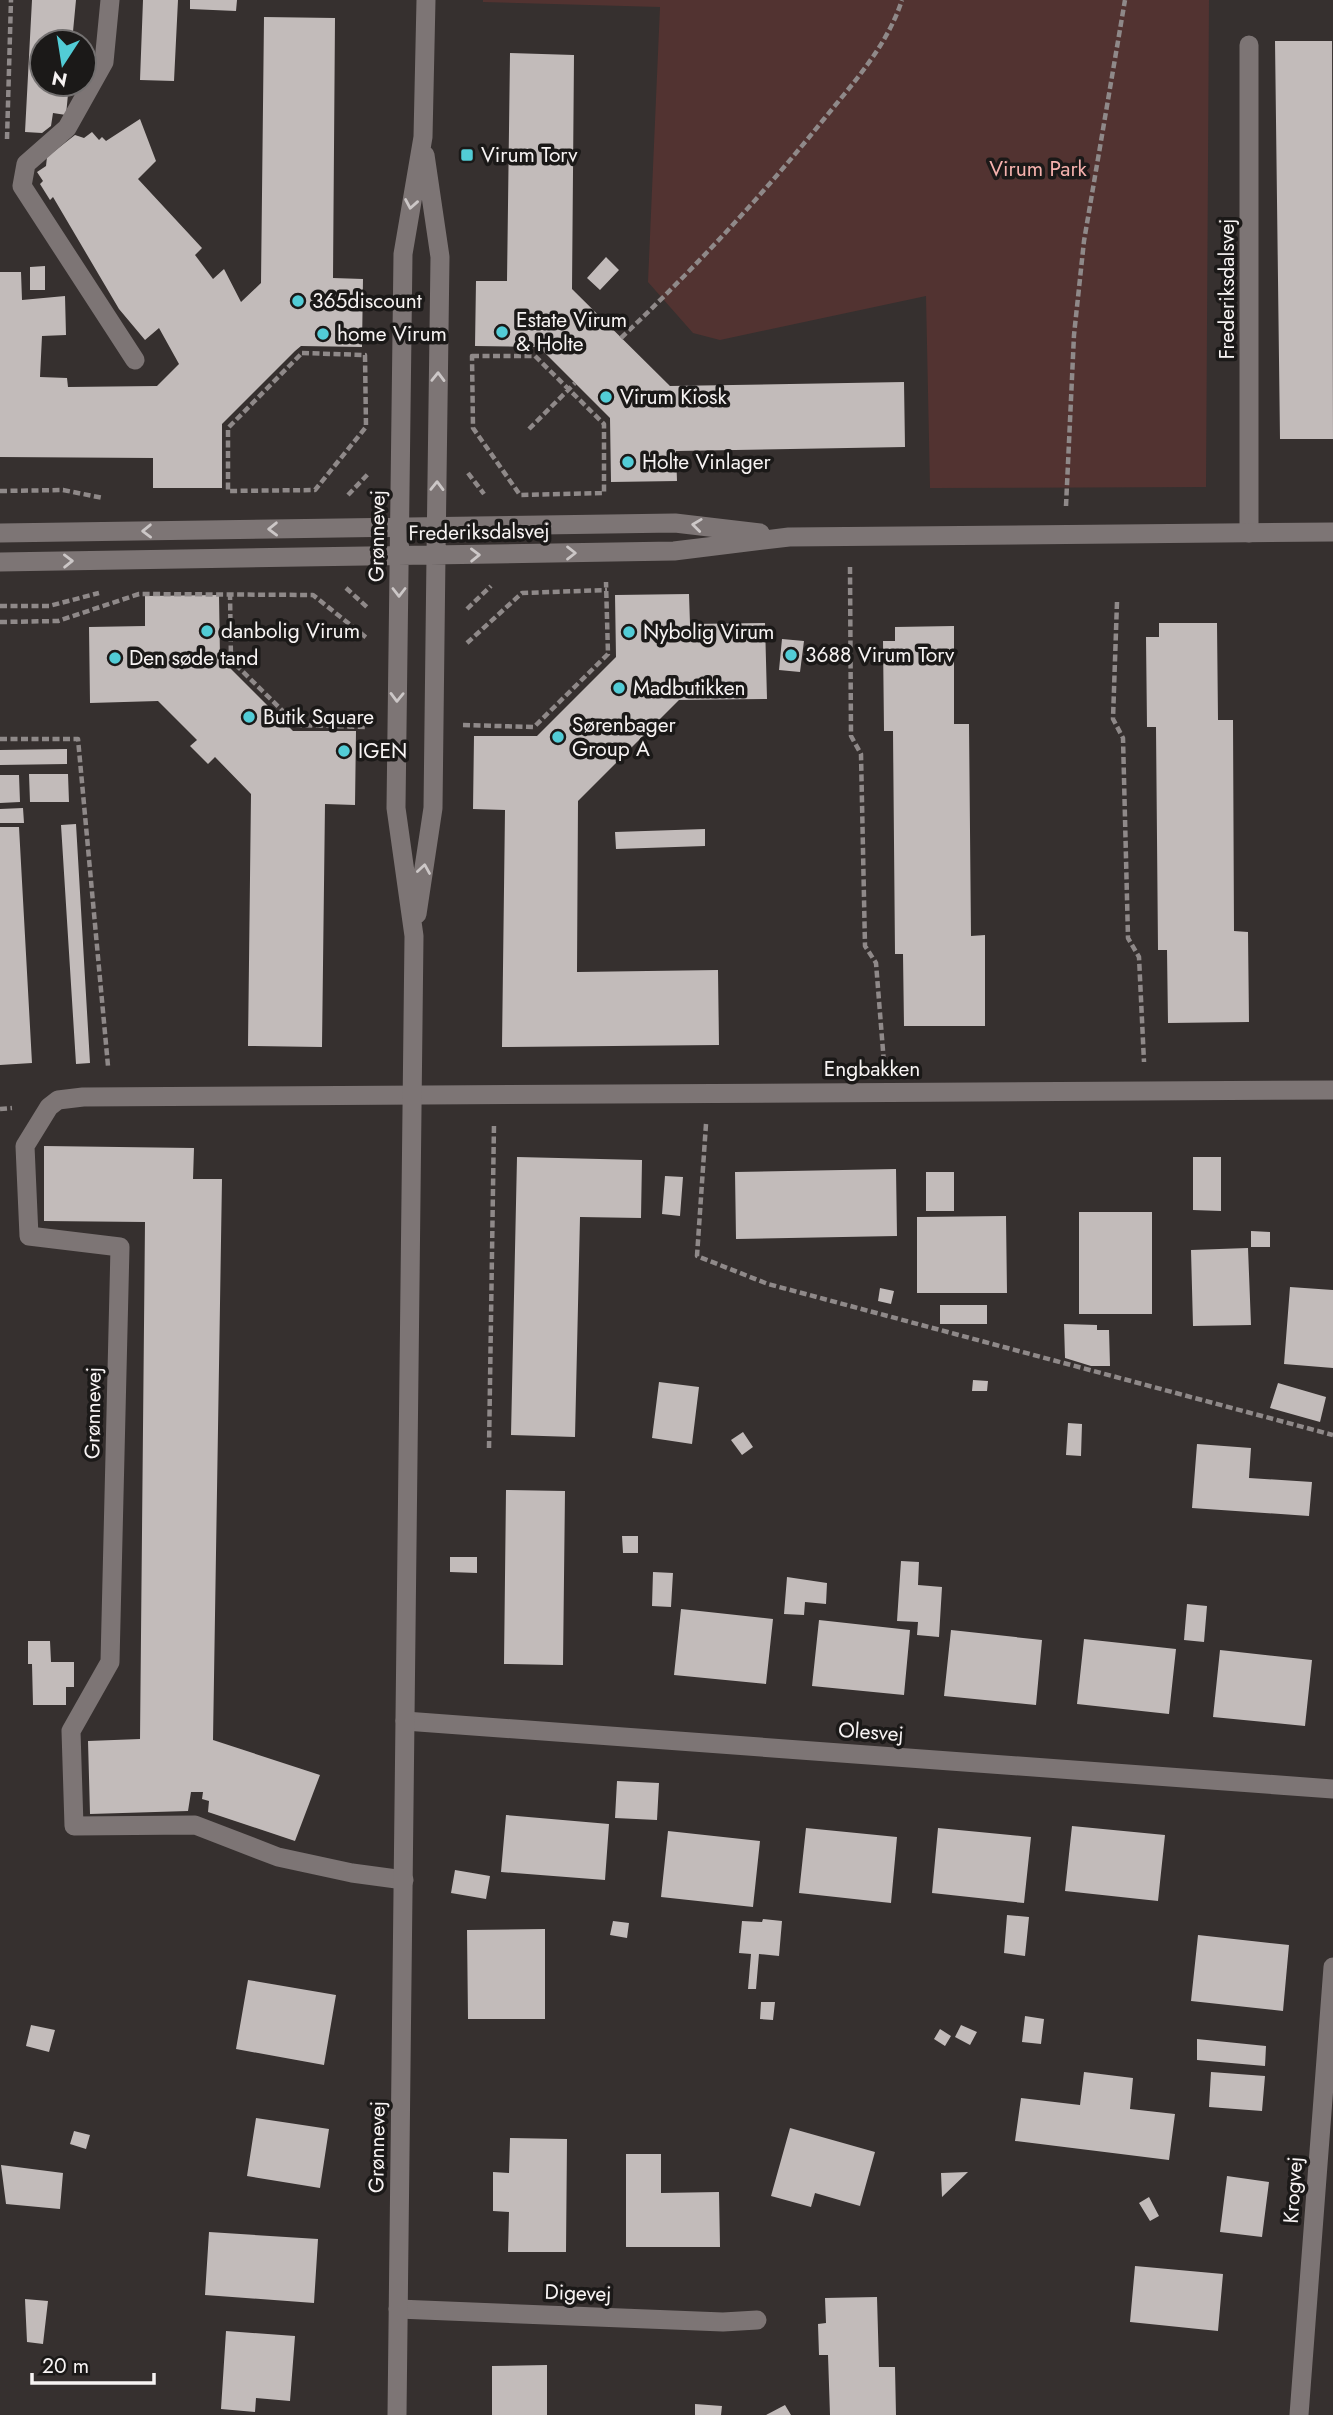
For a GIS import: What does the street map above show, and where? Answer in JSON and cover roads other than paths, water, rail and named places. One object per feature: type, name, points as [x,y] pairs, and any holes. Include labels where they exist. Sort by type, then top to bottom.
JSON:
[{"type":"street","points":[[110,0],[104,62],[67,128],[26,164],[22,186],[135,360]]},
{"type":"street","name":"Grønnevej","points":[[414,936],[396,808],[402,254],[423,137],[426,0]]},
{"type":"street","name":"Frederiksdalsvej","points":[[1249,45],[1249,533]]},
{"type":"street","name":"Grønnevej","points":[[397,2415],[414,936],[433,808],[437,527],[440,257],[423,137]]},
{"type":"street","name":"Frederiksdalsvej","points":[[0,533],[675,523],[789,537]]},
{"type":"street","name":"Frederiksdalsvej","points":[[0,562],[674,551],[789,537],[1333,531]]},
{"type":"street","name":"Engbakken","points":[[412,1095],[1333,1090]]},
{"type":"street","name":"Grønnevej","points":[[404,1880],[352,1873],[278,1857],[195,1825],[74,1826],[71,1731],[110,1662],[120,1247],[29,1236],[24,1146],[42,1115],[58,1100],[83,1097],[412,1095]]},
{"type":"street","name":"Olesvej","points":[[405,1721],[1333,1789]]},
{"type":"street","name":"Krogvej","points":[[1299,2415],[1333,1968]]},
{"type":"street","name":"Digevej","points":[[398,2309],[723,2322],[757,2320]]},
{"type":"place","name":"Virum Torv","points":[[467,155]]},
{"type":"place","name":"365discount","points":[[298,301]]},
{"type":"place","name":"Estate Virum & Holte","points":[[502,332]]},
{"type":"place","name":"home Virum","points":[[323,334]]},
{"type":"place","name":"Virum Kiosk","points":[[606,397]]},
{"type":"place","name":"Holte Vinlager","points":[[628,462]]},
{"type":"place","name":"danbolig Virum","points":[[207,631]]},
{"type":"place","name":"Nybolig Virum","points":[[629,632]]},
{"type":"place","name":"3688 Virum Torv","points":[[791,655]]},
{"type":"place","name":"Den søde tand","points":[[115,658]]},
{"type":"place","name":"Madbutikken","points":[[619,688]]},
{"type":"place","name":"Butik Square","points":[[249,717]]},
{"type":"place","name":"Sørenbager Group A","points":[[558,737]]},
{"type":"place","name":"IGEN","points":[[344,751]]},
{"type":"park label","name":"Virum Park","points":[[1038,169]]}]
